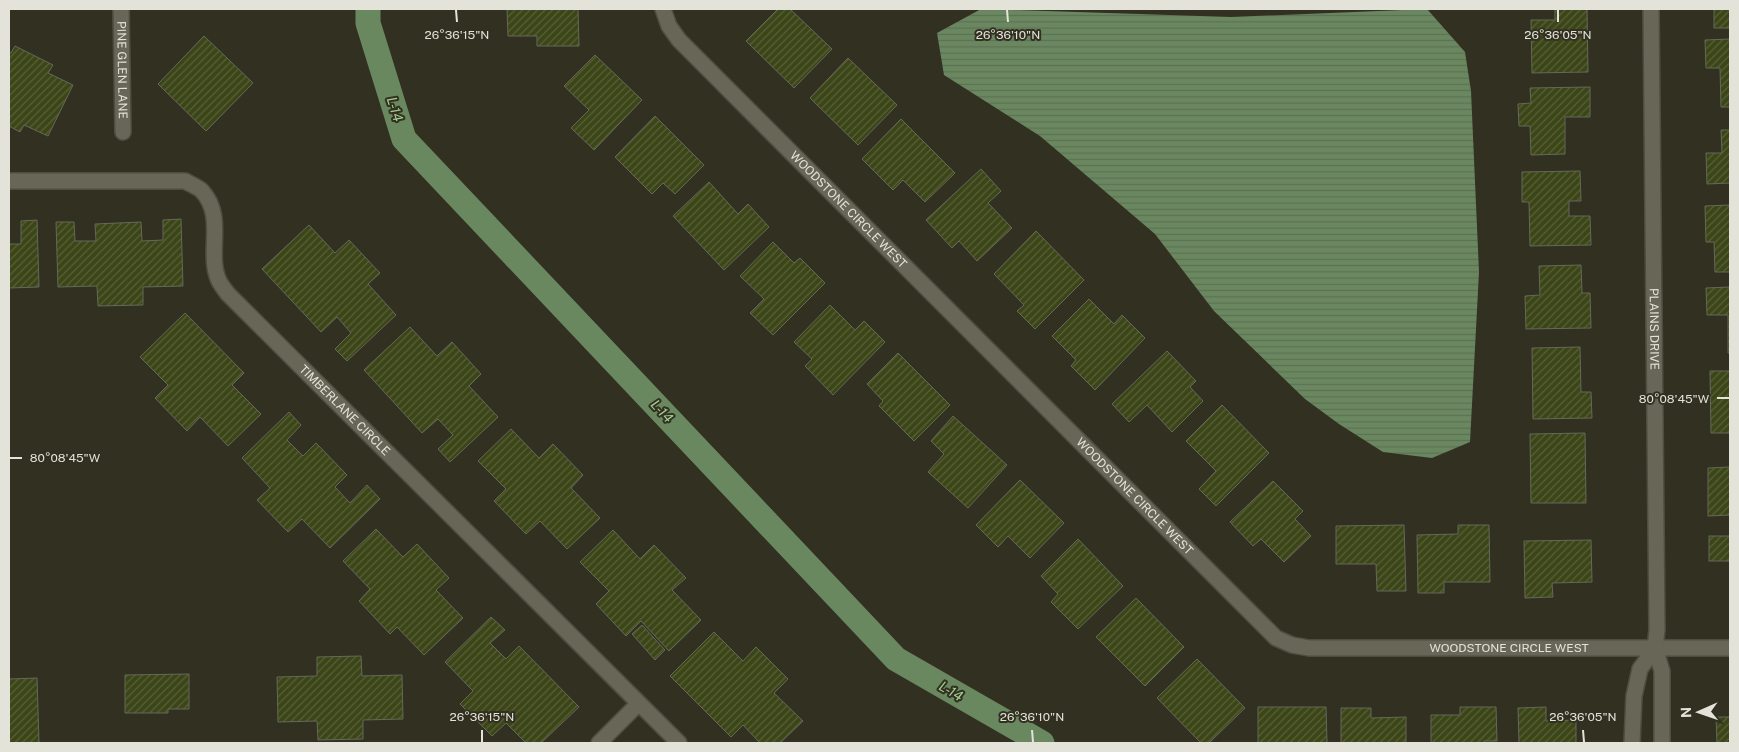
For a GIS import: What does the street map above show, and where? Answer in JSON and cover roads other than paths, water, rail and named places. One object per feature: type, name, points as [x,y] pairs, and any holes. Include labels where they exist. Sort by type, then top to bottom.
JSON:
[{"type":"street","name":"PINE GLEN LANE","points":[[121,9],[124,132]]},
{"type":"street","name":"WOODSTONE CIRCLE WEST","points":[[663,9],[669,26],[693,54],[1276,638],[1292,645],[1309,648],[1730,648]]},
{"type":"street","name":"PLAINS DRIVE","points":[[1651,9],[1657,630],[1655,648],[1662,671],[1662,743]]},
{"type":"street","name":"TIMBERLANE CIRCLE","points":[[9,181],[185,181],[201,190],[211,205],[215,222],[215,263],[219,280],[228,294],[679,743]]},
{"type":"street","name":"PLAINS DRIVE","points":[[1632,743],[1634,696],[1640,670],[1655,648]]},
{"type":"street","points":[[599,743],[638,704]]},
{"type":"waterway","name":"L-14","points":[[368,9],[368,23],[404,139],[896,659],[1042,743]]}]
